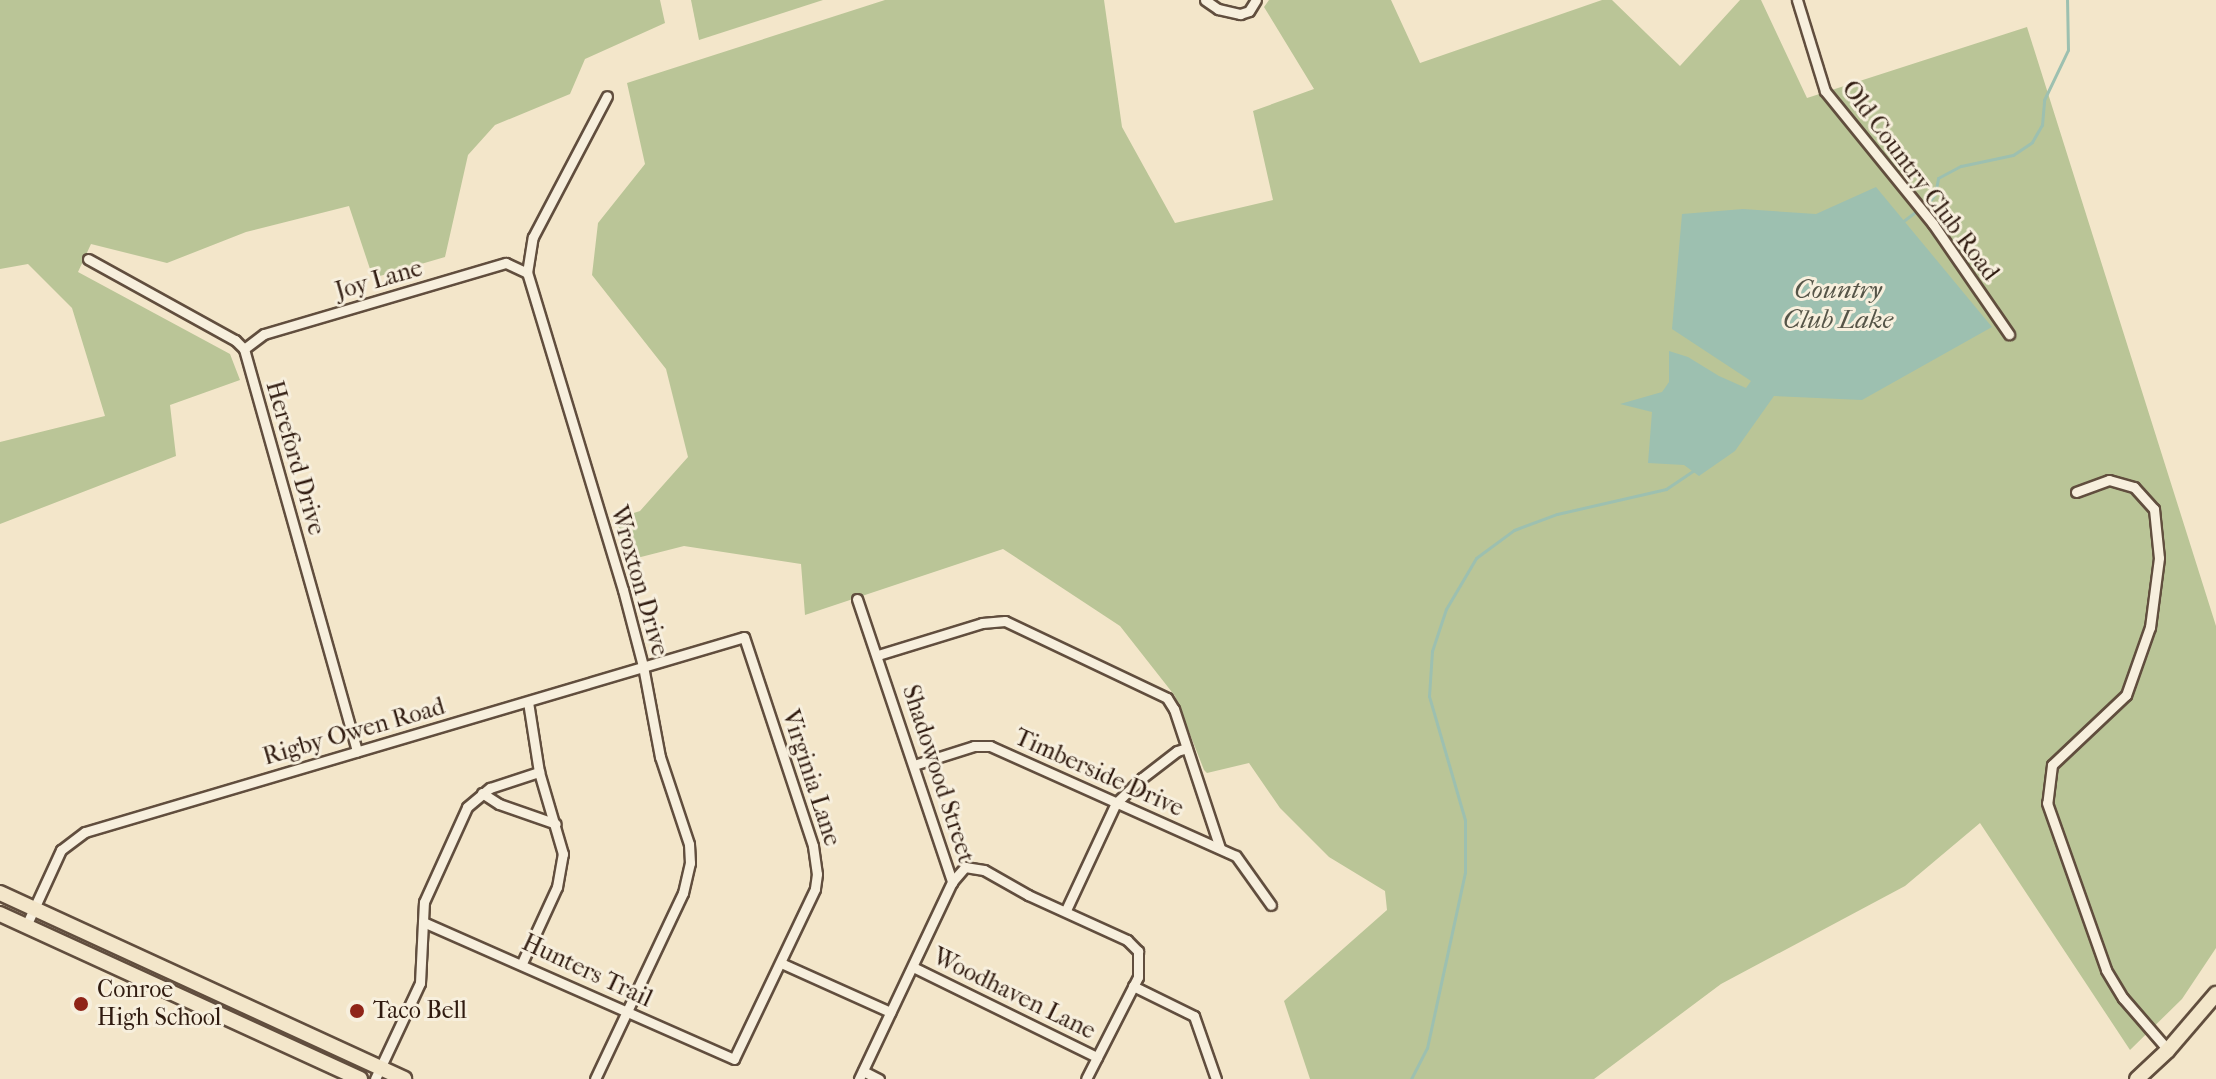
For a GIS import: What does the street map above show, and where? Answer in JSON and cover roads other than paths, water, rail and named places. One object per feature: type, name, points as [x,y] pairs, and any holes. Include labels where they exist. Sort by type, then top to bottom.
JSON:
[{"type":"main road","points":[[0,893],[221,995],[378,1074],[404,1079]]},
{"type":"main road","points":[[0,914],[360,1079]]},
{"type":"main road","points":[[132,975],[145,973],[208,1001],[221,995]]},
{"type":"main road","points":[[2137,1079],[2168,1050],[2216,994]]},
{"type":"street","points":[[1205,0],[1218,9],[1240,14],[1249,11],[1256,0]]},
{"type":"street","name":"Old Country Club Road","points":[[1797,0],[1825,91],[1924,212],[2009,334]]},
{"type":"street","name":"Wroxton Drive","points":[[595,1079],[683,893],[690,863],[689,844],[660,757],[643,666],[527,273],[533,237],[607,96]]},
{"type":"street","points":[[88,259],[235,340],[244,349]]},
{"type":"street","name":"Joy Lane","points":[[244,349],[264,334],[506,263],[527,273]]},
{"type":"street","name":"Hereford Drive","points":[[244,349],[357,751]]},
{"type":"street","points":[[2076,492],[2109,480],[2134,487],[2154,509],[2159,558],[2150,627],[2126,695],[2052,765],[2047,803],[2106,970],[2123,998],[2168,1050]]},
{"type":"street","name":"Shadowood Street","points":[[857,599],[952,882],[861,1075]]},
{"type":"street","points":[[878,655],[982,623],[1005,621],[1167,698],[1220,848]]},
{"type":"street","name":"Rigby Owen Road","points":[[26,926],[61,850],[85,832],[744,637]]},
{"type":"street","name":"Virginia Lane","points":[[734,1059],[815,889],[817,860],[744,637]]},
{"type":"street","points":[[522,963],[561,872],[563,854],[539,772],[528,702]]},
{"type":"street","name":"Timberside Drive","points":[[914,765],[974,746],[990,746],[1220,848],[1245,864],[1271,905]]},
{"type":"street","points":[[1066,910],[1116,803],[1142,778],[1177,751],[1187,748]]},
{"type":"street","points":[[378,1074],[420,983],[423,922],[429,888],[467,807],[482,793],[539,772]]},
{"type":"street","points":[[482,793],[499,804],[556,824]]},
{"type":"street","points":[[952,882],[965,867],[975,867],[1127,940],[1138,951],[1138,977],[1086,1079]]},
{"type":"street","name":"Hunters Trail","points":[[423,922],[734,1059]]},
{"type":"street","points":[[781,963],[890,1012]]},
{"type":"street","name":"Woodhaven Lane","points":[[913,967],[1097,1057]]},
{"type":"street","points":[[1133,986],[1194,1016],[1216,1079]]},
{"type":"street","points":[[861,1075],[879,1079]]},
{"type":"water","name":"Country Club Lake","points":[[1876,187],[1992,327],[1862,400],[1774,396],[1735,451],[1699,476],[1684,465],[1648,463],[1652,412],[1620,404],[1662,392],[1669,382],[1669,351],[1688,357],[1746,388],[1751,381],[1672,329],[1682,214],[1743,209],[1816,214]]},
{"type":"waterway","points":[[1902,222],[1929,202],[1935,194],[1938,178],[1961,166],[2013,155],[2032,142],[2042,125],[2044,100],[2068,50],[2067,0]]},
{"type":"waterway","points":[[1411,1079],[1427,1048],[1465,872],[1465,820],[1429,696],[1432,651],[1446,609],[1476,558],[1514,530],[1557,514],[1666,489],[1694,470]]},
{"type":"place","name":"Conroe High School","points":[[81,1004]]},
{"type":"place","name":"Taco Bell","points":[[357,1011]]}]
